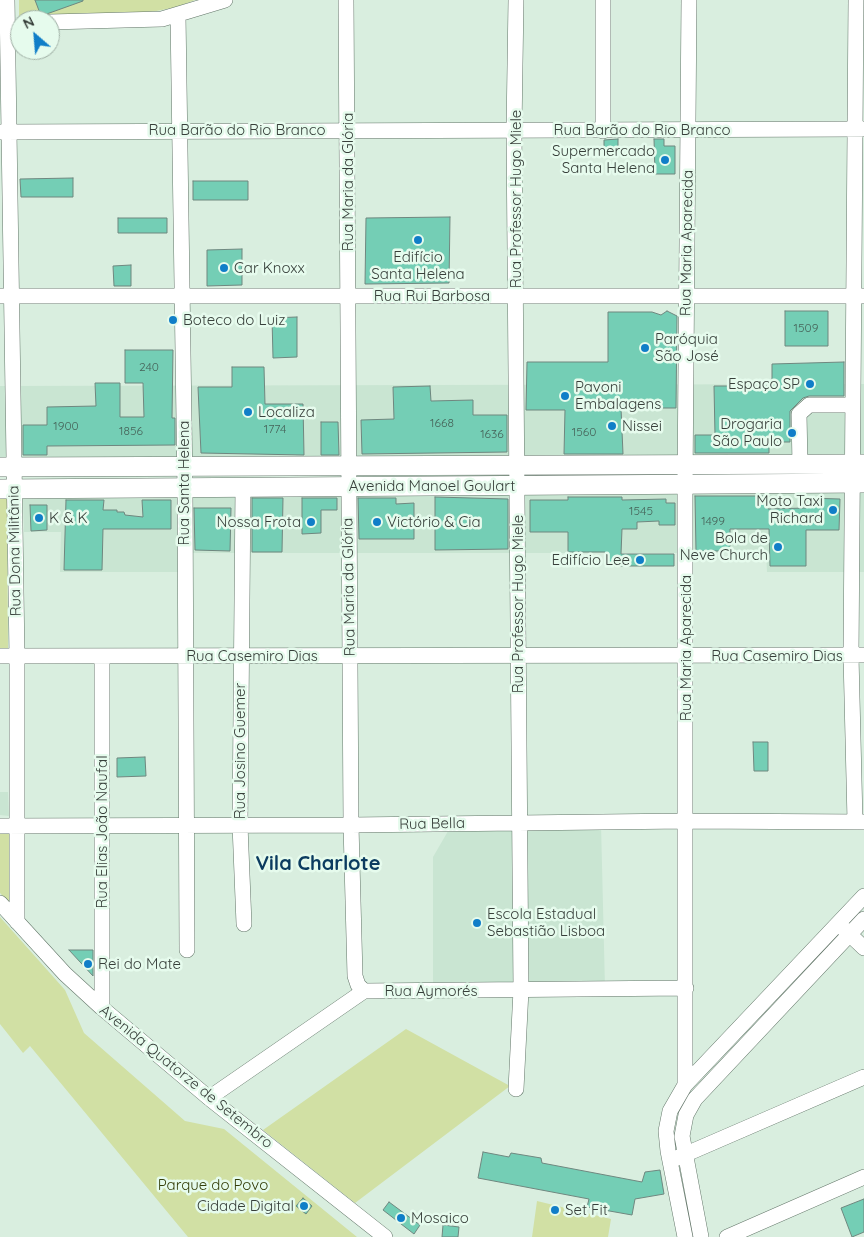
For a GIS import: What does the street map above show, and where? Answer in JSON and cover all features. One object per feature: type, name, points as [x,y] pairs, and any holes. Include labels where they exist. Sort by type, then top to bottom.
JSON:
[{"type":"main road","name":"Avenida Manoel Goulart","points":[[7,467],[858,464]]},
{"type":"main road","name":"Avenida Manoel Goulart","points":[[7,489],[858,483]]},
{"type":"street","name":"Rua Dona Militânia","points":[[7,0],[9,24],[4,132],[7,489],[17,656],[17,922]]},
{"type":"street","points":[[60,22],[162,19],[225,0]]},
{"type":"street","name":"Rua Maria da Glória","points":[[346,0],[351,825],[355,976],[358,985],[364,991]]},
{"type":"street","name":"Rua Professor Hugo Miele","points":[[516,0],[514,130],[521,990],[516,1089]]},
{"type":"street","points":[[603,0],[603,130]]},
{"type":"street","name":"Rua Maria Aparecida","points":[[685,1085],[685,485],[689,0]]},
{"type":"street","points":[[856,0],[860,129],[859,296],[853,406],[858,464],[860,822]]},
{"type":"street","name":"Rua Santa Helena","points":[[178,15],[178,130],[185,488],[186,950]]},
{"type":"street","name":"Rua Barão do Rio Branco","points":[[4,132],[348,129],[860,129]]},
{"type":"street","name":"Rua Rui Barbosa","points":[[5,296],[859,296]]},
{"type":"street","points":[[800,464],[799,414],[809,405],[853,406]]},
{"type":"street","name":"Rua Josino Guemer","points":[[242,488],[240,825],[244,924]]},
{"type":"street","name":"Rua Casemiro Dias","points":[[0,656],[519,655],[685,657],[858,655]]},
{"type":"street","name":"Rua Elias João Naufal","points":[[102,656],[102,1008]]},
{"type":"street","name":"Rua Bella","points":[[0,826],[351,825],[685,820],[860,822]]},
{"type":"street","points":[[685,1237],[666,1131],[670,1111],[685,1085],[864,896]]},
{"type":"street","name":"Avenida Quatorze de Setembro","points":[[0,903],[65,974],[102,1008],[209,1098],[385,1237]]},
{"type":"street","points":[[701,1237],[682,1136],[686,1114],[695,1099],[864,920]]},
{"type":"street","points":[[838,924],[864,948]]},
{"type":"street","name":"Rua Aymorés","points":[[209,1098],[364,991],[686,988]]},
{"type":"street","points":[[670,1161],[864,1077]]},
{"type":"street","points":[[727,1237],[864,1177]]},
{"type":"shaded area","points":[[864,384],[864,457],[0,457],[0,386]]},
{"type":"shaded area","points":[[864,491],[864,572],[767,572],[766,553],[179,553],[178,572],[60,572],[61,532],[24,532],[23,497]]},
{"type":"shaded area","points":[[0,792],[8,792],[9,816],[0,815]]},
{"type":"shaded area","points":[[601,824],[605,988],[433,988],[433,857],[451,826]]},
{"type":"green space","points":[[19,0],[195,0],[177,7],[151,12],[60,16],[60,10],[19,10]]},
{"type":"green space","points":[[0,497],[7,497],[8,650],[0,650]]},
{"type":"green space","points":[[0,830],[9,832],[10,835],[9,903],[0,893]]},
{"type":"green space","name":"Parque do Povo","points":[[0,917],[65,990],[84,1033],[185,1121],[224,1129],[357,1237],[188,1237],[30,1046],[23,1053],[0,1024]]},
{"type":"green space","points":[[406,1029],[510,1086],[355,1203],[263,1130]]},
{"type":"green space","name":"Set Fit","points":[[537,1201],[611,1219],[608,1237],[532,1237]]},
{"type":"building","points":[[35,0],[83,0],[58,10],[39,10]]},
{"type":"building","points":[[618,139],[618,153],[604,153],[604,140]]},
{"type":"building","name":"Supermercado Santa Helena","points":[[654,139],[664,139],[664,146],[675,146],[675,174],[655,174]]},
{"type":"building","points":[[73,178],[73,197],[21,197],[20,179]]},
{"type":"building","points":[[193,181],[248,181],[248,200],[193,200]]},
{"type":"building","points":[[450,217],[449,283],[365,284],[366,218]]},
{"type":"building","points":[[118,218],[167,218],[167,233],[118,233]]},
{"type":"building","name":"Car Knoxx","points":[[242,249],[242,285],[207,286],[207,250]]},
{"type":"building","points":[[131,265],[131,286],[114,286],[113,266]]},
{"type":"building","points":[[667,311],[677,316],[676,408],[621,408],[623,454],[564,454],[565,410],[526,410],[527,362],[608,362],[608,312],[652,312],[661,315]]},
{"type":"building","points":[[785,311],[828,311],[828,346],[785,346]]},
{"type":"building","points":[[297,317],[297,357],[273,358],[272,318]]},
{"type":"building","points":[[125,350],[173,350],[172,418],[175,418],[175,445],[47,446],[47,455],[23,455],[23,425],[47,425],[47,407],[96,406],[95,383],[120,383],[120,417],[144,417],[143,383],[125,383]]},
{"type":"building","points":[[844,362],[844,396],[809,396],[803,398],[790,411],[790,442],[769,442],[769,453],[695,453],[695,435],[715,435],[714,386],[772,386],[772,364]]},
{"type":"building","points":[[232,367],[264,367],[265,404],[303,404],[304,455],[201,453],[198,387],[232,387]]},
{"type":"building","points":[[430,386],[431,401],[473,400],[473,415],[507,415],[507,452],[362,454],[361,420],[394,419],[393,387]]},
{"type":"building","points":[[321,422],[338,422],[339,455],[321,455]]},
{"type":"building","points":[[695,496],[769,496],[768,509],[806,508],[806,498],[840,499],[839,530],[806,530],[806,566],[770,566],[769,529],[730,529],[730,551],[696,551]]},
{"type":"building","points":[[435,497],[508,499],[508,549],[435,550]]},
{"type":"building","points":[[568,497],[622,497],[622,500],[666,499],[666,503],[675,503],[675,525],[659,525],[659,521],[637,522],[637,529],[622,529],[621,554],[674,554],[674,566],[605,566],[605,552],[568,552],[568,532],[530,532],[530,500],[568,500]]},
{"type":"building","points":[[252,498],[283,498],[282,552],[252,552]]},
{"type":"building","name":"Nossa Frota","points":[[302,498],[337,498],[337,510],[321,510],[321,533],[302,534]]},
{"type":"building","name":"Victório & Cia","points":[[358,498],[396,498],[396,504],[414,503],[414,539],[359,539]]},
{"type":"building","points":[[66,500],[104,500],[103,510],[117,510],[117,512],[124,512],[125,515],[143,517],[142,500],[171,500],[171,529],[103,529],[102,570],[64,570]]},
{"type":"building","points":[[30,505],[47,505],[47,530],[31,531]]},
{"type":"building","points":[[194,508],[231,508],[230,551],[195,550]]},
{"type":"building","points":[[753,742],[768,742],[768,771],[754,771]]},
{"type":"building","points":[[145,757],[146,776],[117,777],[117,758]]},
{"type":"building","name":"Rei do Mate","points":[[69,950],[93,950],[93,976]]},
{"type":"building","points":[[483,1152],[509,1157],[511,1153],[541,1158],[542,1163],[642,1182],[645,1172],[660,1170],[664,1194],[635,1199],[632,1215],[587,1207],[589,1199],[478,1178]]},
{"type":"building","name":"Cidade Digital","points":[[303,1198],[312,1206],[306,1214],[296,1206]]},
{"type":"building","points":[[864,1199],[864,1232],[852,1237],[841,1208]]},
{"type":"building","name":"Mosaico","points":[[389,1202],[420,1225],[414,1234],[383,1210]]},
{"type":"building","points":[[443,1225],[459,1227],[458,1237],[442,1237]]},
{"type":"place","name":"Supermercado Santa Helena","points":[[665,160]]},
{"type":"place","name":"Edifício Santa Helena","points":[[418,240]]},
{"type":"place","name":"Car Knoxx","points":[[224,268]]},
{"type":"place","name":"Boteco do Luiz","points":[[173,320]]},
{"type":"place","name":"Paróquia São José","points":[[645,348]]},
{"type":"place","name":"Espaço SP","points":[[810,384]]},
{"type":"place","name":"Pavoni Embalagens","points":[[565,396]]},
{"type":"place","name":"Localiza","points":[[248,412]]},
{"type":"place","name":"Nissei","points":[[612,426]]},
{"type":"place","name":"Drogaria São Paulo","points":[[792,433]]},
{"type":"place","name":"Moto Taxi Richard","points":[[833,510]]},
{"type":"place","name":"K & K","points":[[39,518]]},
{"type":"place","name":"Nossa Frota","points":[[311,522]]},
{"type":"place","name":"Victório & Cia","points":[[377,522]]},
{"type":"place","name":"Bola de Neve Church","points":[[778,547]]},
{"type":"place","name":"Edifício Lee","points":[[640,560]]},
{"type":"place","name":"Escola Estadual Sebastião Lisboa","points":[[477,923]]},
{"type":"place","name":"Rei do Mate","points":[[88,964]]},
{"type":"place","name":"Cidade Digital","points":[[304,1206]]},
{"type":"place","name":"Set Fit","points":[[555,1210]]},
{"type":"place","name":"Mosaico","points":[[401,1218]]},
{"type":"district","name":"Vila Charlote","points":[[318,864]]}]
